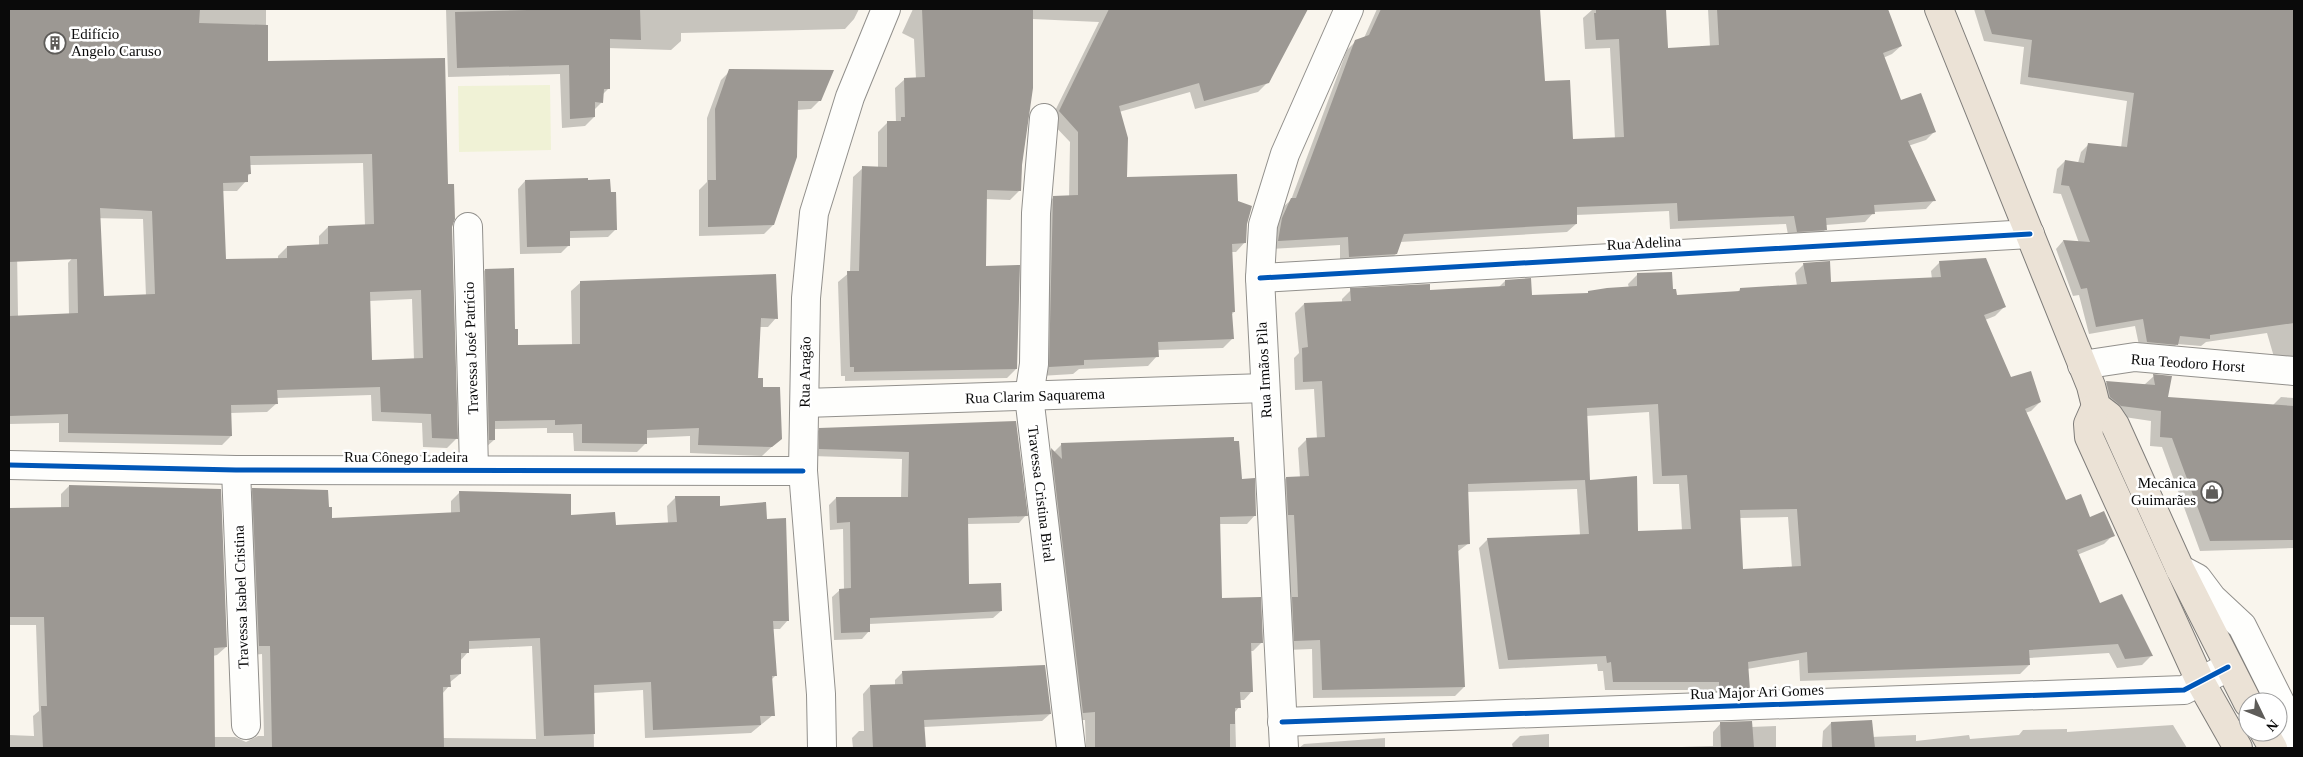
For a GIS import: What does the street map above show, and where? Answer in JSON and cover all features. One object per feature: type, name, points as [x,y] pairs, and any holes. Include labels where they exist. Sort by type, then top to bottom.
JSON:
[{"type":"main road","points":[[1939,9],[2082,365],[2096,406],[2109,416],[2115,425],[2180,570],[2242,692]]},
{"type":"main road","points":[[2096,406],[2088,424],[2090,437],[2200,681],[2238,748]]},
{"type":"street","name":"Rua Aragão","points":[[822,748],[821,694],[803,471],[806,298],[814,213],[850,97],[886,9]]},
{"type":"street","name":"Rua Irmãos Pìla","points":[[1283,735],[1264,388],[1260,278],[1263,226],[1285,154],[1349,9]]},
{"type":"street","name":"Travessa Cristina Biral","points":[[1044,118],[1036,213],[1034,364],[1029,396],[1071,748]]},
{"type":"street","name":"Travessa José Patrício","points":[[468,227],[474,469]]},
{"type":"street","name":"Rua Adelina","points":[[1260,278],[2030,234]]},
{"type":"street","name":"Rua Teodoro Horst","points":[[2082,365],[2135,357],[2294,371]]},
{"type":"street","name":"Rua Clarim Saquarema","points":[[805,403],[1264,388]]},
{"type":"street","name":"Rua Cônego Ladeira","points":[[9,465],[236,470],[803,471]]},
{"type":"street","name":"Travessa Isabel Cristina","points":[[236,470],[246,725]]},
{"type":"street","points":[[2180,570],[2197,578],[2212,598],[2242,626],[2286,714],[2294,735]]},
{"type":"street","name":"Rua Major Ari Gomes","points":[[1283,735],[2184,690],[2228,667]]},
{"type":"green space","points":[[550,85],[551,150],[459,152],[458,86]]},
{"type":"building","points":[[9,9],[200,9],[199,23],[268,25],[268,61],[445,58],[448,184],[454,184],[455,219],[452,227],[458,439],[432,438],[431,414],[381,412],[380,387],[277,390],[278,404],[231,405],[232,436],[68,433],[68,414],[9,416],[9,316],[78,313],[77,259],[9,262]],"holes":[[[372,154],[374,224],[328,226],[328,244],[287,246],[287,258],[226,259],[223,183],[248,182],[248,174],[251,174],[250,156]],[[100,208],[152,211],[155,294],[104,296]],[[421,290],[423,358],[372,360],[370,292]]]},
{"type":"building","points":[[640,9],[641,40],[610,39],[610,89],[604,89],[603,103],[595,102],[595,117],[570,119],[569,65],[457,68],[455,12]]},
{"type":"building","points":[[922,9],[1033,9],[1033,88],[1022,165],[1021,191],[987,190],[986,266],[1020,265],[1017,369],[854,372],[854,367],[850,367],[847,271],[859,271],[862,166],[887,167],[887,121],[901,121],[901,117],[905,117],[904,78],[925,77]]},
{"type":"building","points":[[1109,9],[1308,9],[1269,83],[1204,101],[1199,83],[1119,106],[1128,138],[1127,177],[1237,174],[1238,201],[1252,206],[1247,224],[1246,243],[1232,244],[1235,312],[1232,312],[1234,339],[1158,342],[1159,357],[1084,360],[1084,365],[1049,367],[1053,196],[1078,195],[1078,132],[1059,111]]},
{"type":"building","points":[[1381,9],[1540,9],[1545,81],[1570,80],[1573,139],[1624,137],[1619,39],[1596,40],[1594,13],[1596,13],[1596,9],[1666,9],[1668,48],[1719,45],[1717,9],[1888,9],[1902,46],[1883,53],[1901,100],[1921,93],[1936,132],[1908,141],[1936,201],[1874,205],[1875,214],[1826,218],[1827,230],[1797,232],[1794,216],[1678,221],[1677,203],[1577,207],[1577,224],[1404,234],[1397,254],[1349,257],[1348,237],[1278,241],[1282,218],[1291,198],[1296,198],[1355,40],[1369,35]]},
{"type":"building","points":[[1984,9],[2294,9],[2294,323],[2210,335],[2210,339],[2180,336],[2178,345],[2147,342],[2143,319],[2096,327],[2087,288],[2081,289],[2063,240],[2090,242],[2069,186],[2061,185],[2065,160],[2084,163],[2088,143],[2127,147],[2134,93],[2028,77],[2032,40],[1992,34]]},
{"type":"building","points":[[729,69],[834,70],[821,101],[798,101],[797,157],[774,225],[708,227],[708,180],[716,180],[715,109]]},
{"type":"building","points":[[588,178],[588,180],[610,179],[611,192],[616,192],[617,230],[570,231],[570,246],[527,247],[525,180]]},
{"type":"building","points":[[1986,258],[2006,307],[1984,315],[2011,377],[2031,371],[2041,402],[2025,409],[2066,500],[2081,494],[2090,517],[2104,511],[2115,536],[2077,550],[2100,603],[2122,594],[2153,656],[2125,659],[2118,644],[2029,650],[2030,665],[1808,673],[1807,652],[1748,662],[1750,690],[1719,691],[1719,682],[1613,682],[1611,662],[1607,663],[1606,656],[1508,660],[1487,538],[1589,534],[1585,480],[1468,484],[1470,544],[1458,545],[1465,687],[1322,690],[1320,640],[1294,641],[1292,597],[1298,597],[1297,570],[1294,515],[1288,515],[1286,477],[1309,476],[1306,438],[1325,437],[1322,381],[1303,382],[1302,348],[1308,347],[1304,303],[1351,301],[1350,288],[1430,284],[1430,290],[1505,286],[1505,280],[1531,278],[1532,295],[1588,293],[1588,291],[1607,288],[1637,286],[1637,273],[1672,272],[1673,289],[1676,289],[1677,295],[1740,291],[1740,288],[1807,284],[1803,263],[1830,261],[1831,282],[1941,277],[1939,261]],"holes":[[[1658,404],[1662,476],[1687,475],[1691,529],[1638,531],[1637,476],[1590,480],[1587,408]],[[1797,509],[1801,566],[1743,569],[1740,510]]]},
{"type":"building","points":[[514,268],[515,329],[518,329],[518,345],[580,344],[580,281],[776,274],[778,319],[761,318],[758,378],[763,378],[763,387],[780,387],[782,439],[772,447],[698,445],[699,428],[647,430],[647,444],[582,443],[582,424],[555,425],[555,420],[495,421],[495,440],[489,440],[485,269]]},
{"type":"building","points":[[2153,374],[2172,376],[2168,397],[2294,406],[2294,540],[2210,541],[2172,438],[2160,437],[2161,411],[2121,406],[2110,397],[2106,381],[2155,385]]},
{"type":"building","points":[[1016,421],[1028,516],[968,518],[969,584],[1001,583],[1002,611],[870,618],[870,632],[841,633],[839,589],[851,588],[850,522],[837,523],[836,497],[908,497],[909,452],[819,449],[819,428]]},
{"type":"building","points":[[1234,437],[1234,441],[1239,441],[1242,479],[1255,478],[1256,516],[1220,517],[1222,598],[1261,597],[1263,643],[1251,643],[1253,692],[1240,692],[1241,708],[1235,708],[1235,724],[1230,724],[1230,748],[1095,748],[1095,712],[1083,713],[1051,448],[1062,459],[1061,443]]},
{"type":"building","points":[[69,485],[221,489],[227,647],[214,648],[215,748],[43,748],[41,706],[47,706],[44,617],[9,617],[9,508],[69,507]]},
{"type":"building","points":[[252,488],[328,490],[329,507],[332,507],[332,518],[460,512],[459,491],[571,494],[571,515],[615,512],[616,525],[677,522],[675,496],[720,496],[720,506],[766,502],[767,519],[786,518],[789,621],[773,621],[777,676],[772,676],[775,716],[760,716],[761,725],[653,730],[651,682],[594,685],[595,734],[544,736],[540,638],[469,641],[469,653],[461,653],[461,674],[450,675],[451,687],[443,687],[444,748],[272,748],[270,646],[259,646]]},
{"type":"building","points":[[1045,665],[1051,714],[924,720],[926,748],[873,748],[870,685],[903,684],[902,671]]},
{"type":"building","points":[[1872,720],[1875,748],[1832,748],[1831,722]]},
{"type":"building","points":[[1752,721],[1754,748],[1721,748],[1720,722]]},
{"type":"cycle path","points":[[1260,278],[2030,234]]},
{"type":"cycle path","points":[[9,465],[236,470],[803,471]]},
{"type":"cycle path","points":[[1282,722],[2184,690],[2228,667]]},
{"type":"place","name":"Edifício Angelo Caruso","points":[[55,43]]},
{"type":"place","name":"Mecânica Guimarães","points":[[2212,492]]}]
